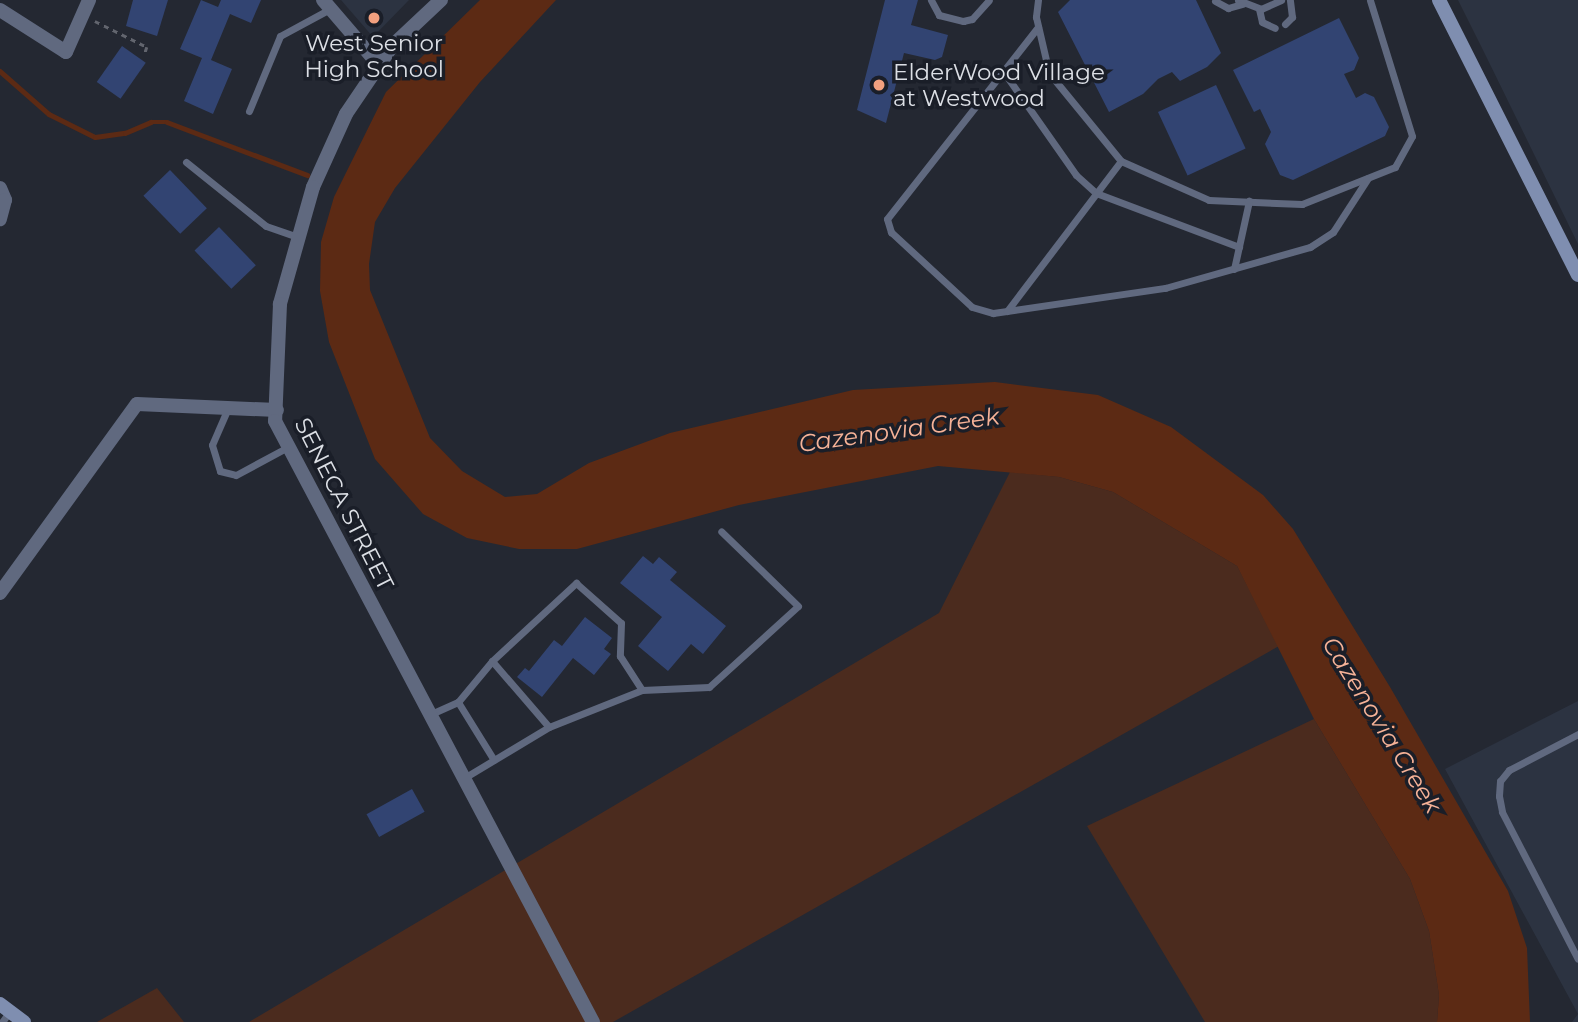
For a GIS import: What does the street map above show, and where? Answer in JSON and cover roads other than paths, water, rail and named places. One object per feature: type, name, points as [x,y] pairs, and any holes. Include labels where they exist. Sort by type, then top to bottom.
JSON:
[{"type":"main road","points":[[1439,0],[1578,275]]},
{"type":"main road","points":[[4,1012],[24,1022]]},
{"type":"street","points":[[0,10],[66,52],[89,0]]},
{"type":"street","name":"SENECA STREET","points":[[441,0],[392,46],[346,114],[313,187],[280,304],[275,421],[593,1022]]},
{"type":"street","points":[[326,4],[379,65]]},
{"type":"street","points":[[0,188],[5,200],[0,219]]},
{"type":"street","points":[[0,593],[137,404],[277,410]]},
{"type":"lane","points":[[931,0],[939,15],[963,21],[972,19],[989,0]]},
{"type":"lane","points":[[1038,0],[1038,27],[1049,73],[1121,161],[1209,200],[1301,204],[1395,167],[1412,136],[1370,0]]},
{"type":"lane","points":[[1215,1],[1228,8],[1240,2],[1259,9],[1281,0]]},
{"type":"lane","points":[[1285,24],[1292,17],[1290,0]]},
{"type":"lane","points":[[248,111],[280,36],[326,4]]},
{"type":"lane","points":[[1259,9],[1262,22],[1275,28]]},
{"type":"lane","points":[[1038,27],[887,219],[891,232],[954,295],[972,307],[1006,311],[1165,288],[1310,247],[1333,232],[1368,178]]},
{"type":"lane","points":[[1003,71],[1076,175],[1096,193],[1239,247]]},
{"type":"lane","points":[[1006,311],[1121,161]]},
{"type":"lane","points":[[186,162],[266,226],[299,238]]},
{"type":"lane","points":[[1234,269],[1249,201]]},
{"type":"lane","points":[[228,408],[212,445],[220,471],[236,475],[289,447]]},
{"type":"lane","points":[[464,779],[549,727],[642,690],[709,687],[798,606],[721,531]]},
{"type":"lane","points":[[431,714],[458,702],[492,661],[576,583],[621,623],[620,656],[642,690]]},
{"type":"lane","points":[[492,661],[549,727]]},
{"type":"lane","points":[[458,702],[494,760]]},
{"type":"lane","points":[[1578,734],[1509,770],[1500,781],[1499,796],[1502,812],[1578,959]]},
{"type":"water","name":"Cazenovia Creek","points":[[480,0],[556,0],[480,82],[395,188],[375,222],[369,264],[370,290],[430,438],[462,471],[505,497],[537,494],[589,463],[670,433],[853,390],[995,382],[1098,395],[1171,427],[1263,495],[1293,529],[1390,687],[1508,891],[1527,948],[1530,1022],[1437,1022],[1439,995],[1429,931],[1410,879],[1314,719],[1237,566],[1113,492],[1059,477],[938,466],[739,505],[577,549],[519,549],[467,538],[423,514],[375,459],[329,342],[320,291],[321,242],[334,197],[386,92]]},
{"type":"waterway","points":[[0,71],[49,114],[95,137],[125,133],[151,122],[167,122],[307,175]]},
{"type":"place","name":"West Senior High School","points":[[374,18]]},
{"type":"place","name":"ElderWood Village at Westwood","points":[[879,85]]}]
